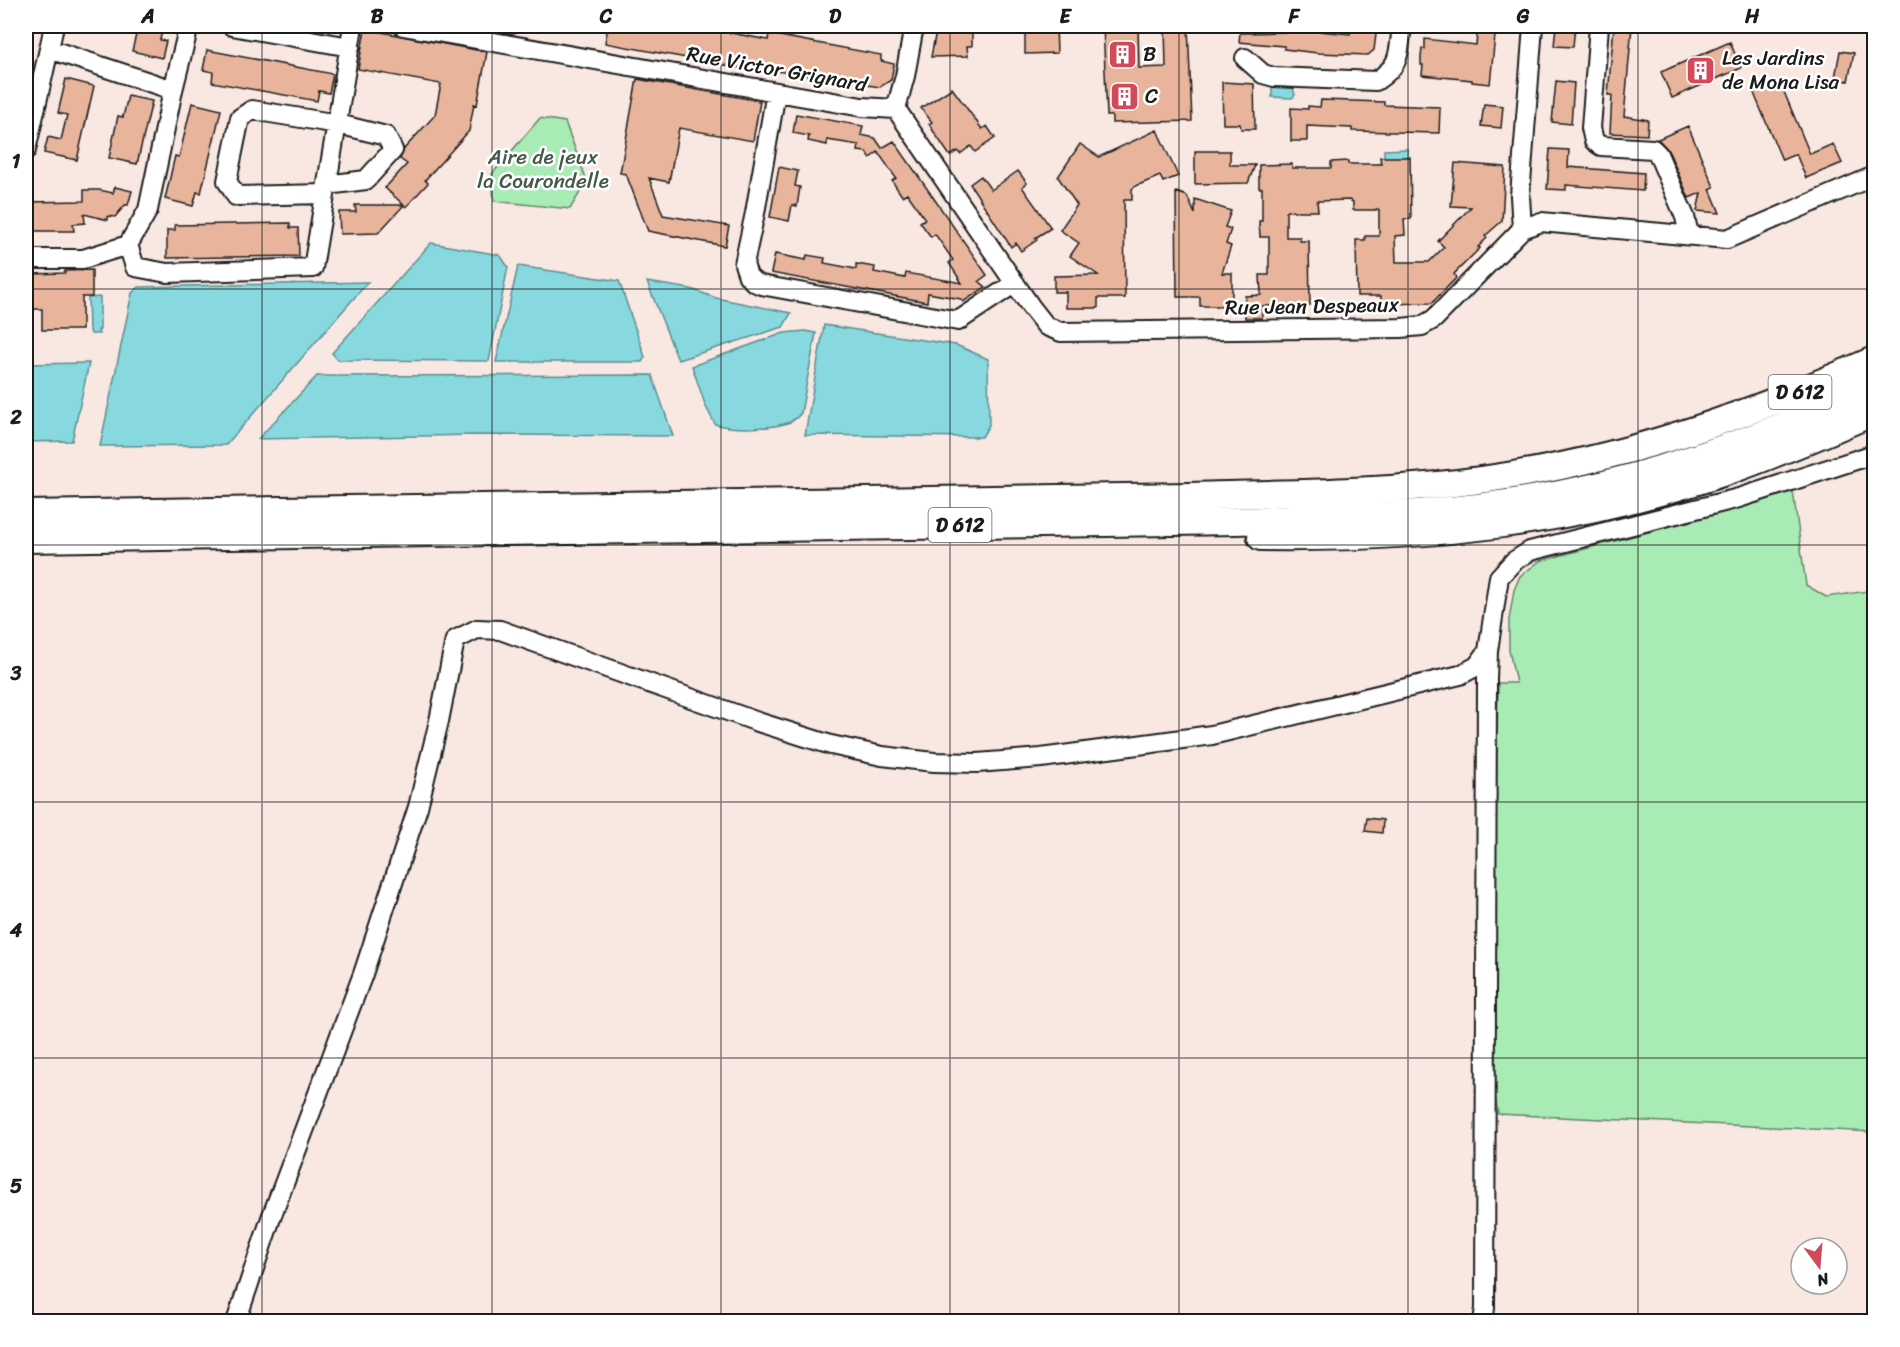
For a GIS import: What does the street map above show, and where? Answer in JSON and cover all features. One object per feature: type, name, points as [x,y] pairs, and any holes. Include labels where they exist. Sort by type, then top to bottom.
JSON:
[{"type":"highway","points":[[1725,421],[1875,347]]},
{"type":"highway","name":"D 612","points":[[26,514],[1343,492],[1473,481],[1608,456],[1725,421],[1875,360]]},
{"type":"highway","name":"D 612","points":[[26,539],[1037,524],[1335,518],[1437,511],[1534,498],[1596,486],[1693,458],[1788,425],[1875,388]]},
{"type":"highway","points":[[1037,524],[1106,535],[1209,537],[1388,536],[1477,528],[1577,512],[1731,470],[1875,412]]},
{"type":"street","points":[[26,150],[54,26]]},
{"type":"street","points":[[26,259],[83,258],[128,245],[148,210],[189,26]]},
{"type":"street","points":[[232,26],[350,46]]},
{"type":"street","points":[[128,245],[135,267],[167,273],[313,268],[353,26]]},
{"type":"street","name":"Rue Victor Grignard","points":[[403,26],[862,107],[896,109]]},
{"type":"street","points":[[896,109],[905,76],[914,26]]},
{"type":"street","points":[[1245,58],[1263,74],[1274,76],[1376,81],[1389,72],[1398,61],[1402,26]]},
{"type":"street","points":[[1533,26],[1520,196],[1522,229],[1541,222],[1727,239],[1875,176]]},
{"type":"street","points":[[1599,26],[1591,128],[1594,141],[1601,146],[1653,149],[1658,154],[1685,217],[1689,236]]},
{"type":"street","points":[[48,48],[173,90]]},
{"type":"street","points":[[776,92],[744,264],[748,276],[754,282],[958,321],[1015,284]]},
{"type":"street","name":"Rue Jean Despeaux","points":[[896,109],[1015,284],[1046,326],[1060,332],[1422,326],[1434,319],[1522,229]]},
{"type":"street","points":[[252,110],[338,124],[386,136],[393,150],[366,180],[326,189],[236,196],[227,182],[240,118],[252,110]]},
{"type":"street","points":[[1483,1322],[1485,1308],[1488,651],[1499,577],[1514,561],[1530,551],[1739,498],[1875,454]]},
{"type":"street","points":[[236,1322],[271,1218],[363,974],[414,817],[439,721],[455,640],[477,629],[500,630],[758,722],[831,745],[882,756],[934,762],[977,763],[1041,758],[1212,735],[1460,675],[1477,666],[1488,651]]},
{"type":"green space","name":"Aire de jeux la Courondelle","points":[[540,118],[565,122],[587,181],[570,209],[494,201],[492,174]]},
{"type":"green space","points":[[1793,491],[1806,585],[1826,597],[1874,590],[1874,1132],[1498,1114],[1492,1074],[1498,683],[1516,683],[1509,650],[1509,620],[1514,590],[1520,576],[1540,561]]},
{"type":"water","points":[[1272,87],[1293,88],[1295,95],[1292,98],[1272,97]]},
{"type":"water","points":[[1408,149],[1408,158],[1384,159],[1384,150]]},
{"type":"water","points":[[431,243],[500,255],[508,267],[489,361],[338,360],[332,353]]},
{"type":"water","points":[[518,266],[619,281],[645,357],[642,362],[496,362]]},
{"type":"water","points":[[368,282],[226,445],[100,446],[132,293],[139,287]]},
{"type":"water","points":[[647,282],[691,289],[716,298],[791,313],[783,327],[678,360]]},
{"type":"water","points":[[100,297],[100,330],[98,330],[99,334],[91,334],[88,298]]},
{"type":"water","points":[[824,325],[956,345],[988,359],[989,425],[982,437],[805,435]]},
{"type":"water","points":[[805,331],[816,333],[799,416],[790,422],[763,427],[742,428],[715,424],[706,407],[692,366],[784,333]]},
{"type":"water","points":[[89,363],[72,441],[26,442],[26,364]]},
{"type":"water","points":[[652,375],[673,436],[477,435],[258,439],[317,376]]},
{"type":"building","points":[[138,26],[163,26],[160,40],[166,41],[162,58],[132,51]]},
{"type":"building","points":[[608,26],[695,26],[768,40],[769,34],[881,55],[881,61],[894,64],[891,80],[880,87],[757,68],[757,71],[605,43]]},
{"type":"building","points":[[937,26],[972,26],[972,46],[967,46],[968,56],[931,57]]},
{"type":"building","points":[[1025,26],[1056,26],[1057,53],[1025,54]]},
{"type":"building","points":[[1103,26],[1138,26],[1139,68],[1166,67],[1165,26],[1188,26],[1192,121],[1112,123],[1112,116],[1107,116]]},
{"type":"building","points":[[1300,26],[1321,26],[1320,31],[1350,34],[1351,26],[1377,26],[1374,50],[1368,55],[1318,53],[1284,49],[1284,46],[1239,42],[1240,33],[1300,31]]},
{"type":"building","points":[[1478,26],[1496,26],[1490,84],[1422,75],[1421,57],[1422,49],[1425,49],[1425,39],[1476,45]]},
{"type":"building","points":[[1556,26],[1575,26],[1573,47],[1554,46]]},
{"type":"building","points":[[1614,26],[1632,26],[1624,116],[1648,120],[1647,135],[1610,133],[1612,95],[1608,95]]},
{"type":"building","points":[[365,29],[487,52],[477,105],[474,104],[469,131],[425,180],[428,183],[406,207],[385,188],[407,164],[400,159],[404,149],[435,115],[441,84],[358,69]]},
{"type":"building","name":"Les Jardins de Mona Lisa","points":[[1730,42],[1741,68],[1672,98],[1661,72]]},
{"type":"building","points":[[207,50],[333,74],[329,93],[319,91],[317,101],[212,82],[213,72],[203,70]]},
{"type":"building","points":[[1840,51],[1854,53],[1848,81],[1835,78]]},
{"type":"building","points":[[66,79],[94,86],[77,160],[44,153],[48,137],[61,140],[67,115],[58,113]]},
{"type":"building","points":[[637,79],[760,101],[753,141],[679,128],[669,182],[649,178],[663,215],[729,226],[725,246],[648,231],[626,174],[620,173]]},
{"type":"building","points":[[1779,80],[1810,154],[1833,144],[1842,163],[1806,178],[1796,154],[1782,160],[1753,91]]},
{"type":"building","points":[[1556,81],[1574,83],[1571,124],[1552,122]]},
{"type":"building","points":[[1222,82],[1254,84],[1255,129],[1241,129],[1240,124],[1223,124]]},
{"type":"building","points":[[952,88],[982,129],[987,126],[995,138],[975,152],[971,146],[960,154],[958,151],[950,156],[929,124],[932,122],[921,108]]},
{"type":"building","points":[[128,96],[152,101],[137,164],[109,158],[118,116],[123,117]]},
{"type":"building","points":[[1321,100],[1440,107],[1439,133],[1352,131],[1352,128],[1307,126],[1307,141],[1291,141],[1291,108],[1320,107]]},
{"type":"building","points":[[192,103],[221,110],[201,193],[197,192],[193,206],[165,199],[175,156],[179,157]]},
{"type":"building","points":[[1484,104],[1503,106],[1501,128],[1481,126]]},
{"type":"building","points":[[796,114],[863,126],[861,135],[875,138],[882,148],[894,141],[987,275],[979,281],[986,287],[963,302],[961,299],[928,293],[927,302],[771,273],[775,254],[806,260],[807,255],[825,258],[824,263],[856,269],[856,264],[875,267],[874,272],[905,278],[906,273],[962,283],[949,263],[953,260],[935,234],[931,237],[920,222],[925,219],[907,193],[902,196],[892,181],[896,178],[878,152],[870,158],[866,152],[858,151],[859,145],[827,140],[827,145],[808,141],[809,136],[793,133]]},
{"type":"building","points":[[1688,126],[1714,187],[1710,189],[1720,213],[1697,211],[1701,193],[1689,198],[1668,150],[1658,139]]},
{"type":"building","points":[[1157,130],[1178,176],[1163,182],[1160,176],[1137,185],[1132,189],[1132,200],[1124,200],[1125,298],[1098,298],[1098,308],[1066,308],[1066,292],[1054,292],[1054,276],[1098,275],[1070,256],[1079,243],[1060,230],[1077,205],[1058,177],[1080,144],[1099,157]]},
{"type":"building","points":[[1550,149],[1569,150],[1568,167],[1644,173],[1643,191],[1566,185],[1566,190],[1547,189]]},
{"type":"building","points":[[1195,151],[1230,151],[1230,165],[1255,165],[1248,183],[1195,184]]},
{"type":"building","points":[[1380,157],[1410,157],[1411,219],[1404,219],[1405,235],[1395,236],[1396,262],[1429,262],[1444,247],[1438,241],[1471,207],[1451,206],[1455,163],[1505,167],[1502,221],[1485,236],[1487,238],[1478,247],[1480,248],[1454,274],[1456,278],[1432,303],[1381,304],[1381,296],[1357,296],[1356,240],[1365,240],[1365,236],[1379,236],[1379,210],[1353,210],[1353,202],[1349,200],[1317,201],[1318,211],[1286,211],[1286,237],[1300,237],[1300,241],[1309,241],[1310,305],[1262,306],[1262,318],[1245,318],[1245,296],[1261,295],[1260,275],[1269,275],[1269,237],[1260,237],[1262,188],[1259,188],[1259,165],[1292,164],[1292,168],[1331,168],[1331,162],[1381,164]]},
{"type":"building","points":[[779,167],[798,171],[795,186],[800,187],[797,206],[792,205],[789,221],[770,217]]},
{"type":"building","points":[[1018,171],[1027,183],[1022,187],[1051,228],[1021,251],[1016,243],[1011,247],[970,184],[981,176],[991,190]]},
{"type":"building","points":[[115,187],[132,191],[128,205],[125,205],[115,217],[108,216],[108,220],[84,214],[85,223],[73,224],[74,231],[26,231],[26,202],[84,201],[84,190],[113,193]]},
{"type":"building","points":[[1176,192],[1187,196],[1195,214],[1195,199],[1231,211],[1225,227],[1231,229],[1226,244],[1231,246],[1222,273],[1232,273],[1232,306],[1200,306],[1200,297],[1177,297]]},
{"type":"building","points":[[355,205],[404,205],[378,233],[340,234],[339,212],[356,212]]},
{"type":"building","points":[[290,223],[290,228],[298,228],[299,256],[167,258],[167,230],[175,230],[175,225]]},
{"type":"building","points":[[92,270],[92,297],[82,297],[82,330],[42,330],[42,309],[31,309],[31,274]]},
{"type":"building","points":[[1367,818],[1383,820],[1382,833],[1365,831]]},
{"type":"place","name":"B","points":[[1122,54]]},
{"type":"place","name":"Les Jardins de Mona Lisa","points":[[1701,70]]},
{"type":"place","name":"C","points":[[1124,96]]}]
